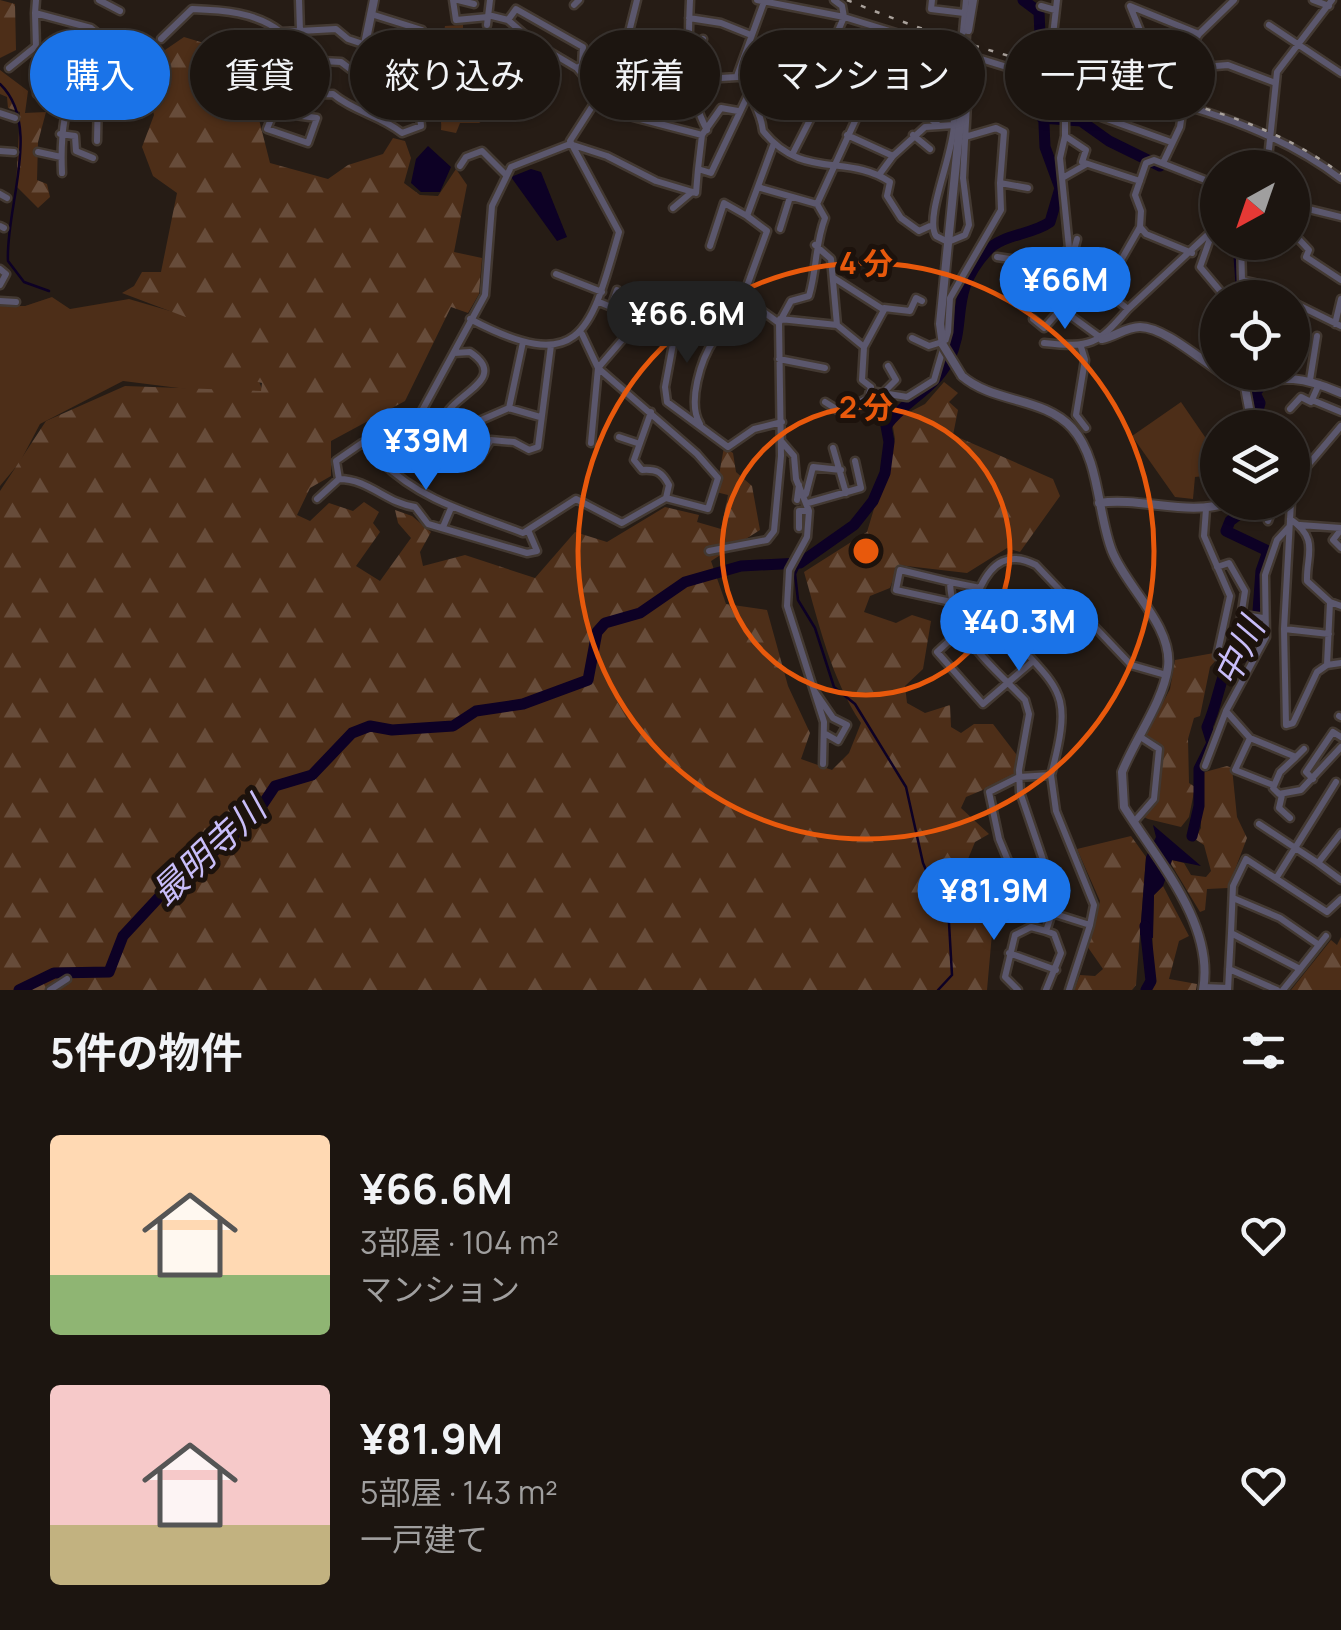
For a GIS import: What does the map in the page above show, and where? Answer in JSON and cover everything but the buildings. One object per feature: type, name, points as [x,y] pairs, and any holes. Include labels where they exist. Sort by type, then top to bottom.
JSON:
[{"type":"street","points":[[35,30],[36,0]]},
{"type":"street","points":[[99,0],[120,11]]},
{"type":"street","points":[[286,0],[297,0],[300,30],[336,29],[350,38]]},
{"type":"street","points":[[368,30],[374,0]]},
{"type":"street","points":[[474,4],[455,0],[456,20],[508,20],[580,72]]},
{"type":"street","points":[[487,19],[490,0]]},
{"type":"street","points":[[629,30],[636,0]]},
{"type":"street","points":[[690,0],[690,30]]},
{"type":"street","points":[[792,155],[814,112],[822,88],[819,75],[844,17],[842,6],[834,0]]},
{"type":"street","points":[[932,0],[931,9],[964,12]]},
{"type":"street","points":[[966,30],[964,12],[970,0]]},
{"type":"street","points":[[966,30],[970,0]]},
{"type":"street","points":[[1054,30],[1057,0]]},
{"type":"street","points":[[1202,30],[1234,0]]},
{"type":"street","points":[[1269,150],[1273,82],[1281,65],[1330,3],[1314,0]]},
{"type":"street","points":[[753,30],[762,1],[844,17],[878,30]]},
{"type":"street","points":[[1129,3],[1189,30]]},
{"type":"street","points":[[1129,3],[1140,30]]},
{"type":"street","points":[[1041,6],[1055,10]]},
{"type":"street","points":[[508,20],[516,9],[582,47],[582,64],[576,68]]},
{"type":"street","points":[[170,31],[192,10],[225,10],[270,22],[279,30]]},
{"type":"street","points":[[34,13],[94,30]]},
{"type":"street","points":[[371,14],[422,30]]},
{"type":"street","points":[[689,18],[740,31]]},
{"type":"street","points":[[1269,25],[1341,73]]},
{"type":"street","points":[[9,68],[30,52]]},
{"type":"street","points":[[1215,66],[1228,65],[1273,82]]},
{"type":"street","points":[[737,76],[740,67]]},
{"type":"street","points":[[720,78],[740,78]]},
{"type":"street","points":[[672,208],[696,193],[705,132],[722,108],[738,111]]},
{"type":"street","points":[[698,169],[711,173],[740,108]]},
{"type":"street","points":[[0,113],[14,118]]},
{"type":"street","points":[[280,113],[317,118],[308,143],[267,129],[273,114],[280,113]]},
{"type":"street","points":[[1215,117],[1270,134],[1341,179]]},
{"type":"street","points":[[62,120],[62,173]]},
{"type":"street","points":[[98,120],[98,141]]},
{"type":"street","points":[[386,120],[402,133],[421,126],[420,120]]},
{"type":"street","points":[[340,478],[336,461],[341,454],[362,444],[381,449],[407,434],[454,353],[484,295],[492,206],[504,174],[516,164],[570,144],[586,120]]},
{"type":"street","points":[[648,120],[705,132]]},
{"type":"street","points":[[701,120],[705,132]]},
{"type":"street","points":[[762,120],[763,131],[774,143],[812,165],[879,175],[890,182],[887,196],[901,218],[919,231],[930,226],[948,170],[952,120]]},
{"type":"street","points":[[817,204],[855,120]]},
{"type":"street","points":[[932,120],[938,125]]},
{"type":"street","points":[[960,120],[943,344],[962,376],[980,389],[1047,412],[1070,426],[1086,452],[1118,563],[1164,642],[1166,674],[1122,772],[1120,787],[1134,822],[1192,916],[1203,953],[1203,988],[1228,989],[1232,897],[1235,878],[1246,859],[1327,912],[1341,899]]},
{"type":"street","points":[[948,242],[962,238],[969,225],[963,178],[966,120]]},
{"type":"street","points":[[997,256],[1030,262],[1045,252],[1060,256],[1067,251],[1071,232],[1060,158],[1064,120]]},
{"type":"street","points":[[1110,120],[1171,142]]},
{"type":"street","points":[[1163,163],[1180,120]]},
{"type":"street","points":[[879,175],[912,136],[938,125],[954,124]]},
{"type":"street","points":[[882,308],[864,347],[862,380],[870,391],[907,398],[925,390],[938,375],[950,298],[1001,210],[1004,132],[996,128],[965,137]]},
{"type":"street","points":[[60,134],[74,136],[76,150],[93,158]]},
{"type":"street","points":[[847,135],[893,156]]},
{"type":"street","points":[[912,136],[930,150]]},
{"type":"street","points":[[1065,136],[1086,150],[1082,162],[1140,181]]},
{"type":"street","points":[[746,216],[761,188],[774,143]]},
{"type":"street","points":[[570,144],[692,192]]},
{"type":"street","points":[[470,319],[523,342],[551,345],[582,334],[599,302],[618,225],[570,144]]},
{"type":"street","points":[[0,151],[14,152]]},
{"type":"street","points":[[460,166],[466,157],[482,151],[504,174]]},
{"type":"street","points":[[38,152],[62,158]]},
{"type":"street","points":[[1104,290],[1140,228],[1141,210],[1135,195],[1146,163],[1163,163],[1200,178]]},
{"type":"street","points":[[1064,177],[1086,164]]},
{"type":"street","points":[[1000,183],[1028,188]]},
{"type":"street","points":[[709,551],[767,540],[774,531],[782,441],[780,321],[791,301],[809,296],[818,265],[815,245],[825,218],[817,204],[761,188]]},
{"type":"street","points":[[780,229],[790,196]]},
{"type":"street","points":[[710,246],[724,203],[766,231],[743,296],[780,321],[837,325],[864,347]]},
{"type":"street","points":[[1310,209],[1341,217]]},
{"type":"street","points":[[930,226],[948,242]]},
{"type":"street","points":[[1140,228],[1192,253]]},
{"type":"street","points":[[1077,238],[1074,254],[1062,263],[1128,309]]},
{"type":"street","points":[[1102,338],[1153,280],[1200,244]]},
{"type":"street","points":[[815,245],[832,259],[837,325]]},
{"type":"street","points":[[1309,260],[1341,280]]},
{"type":"street","points":[[0,269],[6,274],[0,285]]},
{"type":"street","points":[[556,274],[602,292]]},
{"type":"street","points":[[834,278],[882,308],[910,310],[916,298],[922,301]]},
{"type":"street","points":[[1032,318],[1044,328],[1088,279]]},
{"type":"street","points":[[568,291],[573,280]]},
{"type":"street","points":[[611,307],[617,290]]},
{"type":"street","points":[[1038,292],[1102,338]]},
{"type":"street","points":[[1310,311],[1338,325],[1341,299]]},
{"type":"street","points":[[0,301],[16,302]]},
{"type":"street","points":[[599,302],[624,312]]},
{"type":"street","points":[[1044,343],[1082,346],[1137,326],[1155,330],[1200,357]]},
{"type":"street","points":[[592,443],[598,368],[628,333],[673,344],[664,387],[667,402],[728,448],[754,430],[782,422]]},
{"type":"street","points":[[381,449],[382,461],[392,472],[451,508],[523,533],[576,500],[622,524],[666,498],[708,509],[718,478],[652,412],[598,368],[582,334]]},
{"type":"street","points":[[1312,400],[1317,336]]},
{"type":"street","points":[[912,338],[928,346],[943,344]]},
{"type":"street","points":[[704,429],[695,415],[701,370],[714,340]]},
{"type":"street","points":[[509,408],[523,342]]},
{"type":"street","points":[[407,434],[466,464],[479,460],[491,440],[514,442],[529,450],[538,447],[551,345]]},
{"type":"street","points":[[1082,346],[1086,360],[1076,416],[1086,428]]},
{"type":"street","points":[[454,353],[470,352],[482,359],[486,371],[482,384],[449,410],[452,423],[465,428],[509,408],[540,417]]},
{"type":"street","points":[[779,359],[825,368]]},
{"type":"street","points":[[883,393],[898,376],[888,366]]},
{"type":"street","points":[[1310,381],[1341,393]]},
{"type":"street","points":[[825,402],[846,410],[870,391]]},
{"type":"street","points":[[1290,409],[1301,397],[1341,412]]},
{"type":"street","points":[[652,412],[637,442],[636,467],[663,474],[669,485],[666,498]]},
{"type":"street","points":[[1310,463],[1341,426]]},
{"type":"street","points":[[619,437],[637,442]]},
{"type":"street","points":[[782,441],[794,456],[797,500]]},
{"type":"street","points":[[834,448],[846,492]]},
{"type":"street","points":[[799,528],[798,511],[808,503],[862,488],[855,461]]},
{"type":"street","points":[[824,764],[824,722],[787,606],[788,570],[807,537],[813,466],[841,470]]},
{"type":"street","points":[[317,499],[340,478],[358,479],[399,505],[415,507],[428,524],[528,554],[537,551],[528,530]]},
{"type":"street","points":[[798,485],[808,503]]},
{"type":"street","points":[[1099,503],[1119,500],[1200,508]]},
{"type":"street","points":[[443,527],[451,508]]},
{"type":"street","points":[[1205,520],[1204,536],[1230,596],[1217,656]]},
{"type":"street","points":[[1289,520],[1282,721],[1286,725],[1294,723],[1317,672],[1341,663]]},
{"type":"street","points":[[1289,523],[1340,530],[1333,540],[1341,548]]},
{"type":"street","points":[[1205,766],[1226,711],[1264,643],[1265,575],[1277,540],[1289,523]]},
{"type":"street","points":[[1299,525],[1312,555],[1306,580],[1330,602],[1341,606]]},
{"type":"street","points":[[980,588],[993,566],[1003,559],[1024,558],[1036,565],[1131,664],[1166,674]]},
{"type":"street","points":[[1217,567],[1229,563],[1241,572],[1245,591],[1235,656]]},
{"type":"street","points":[[951,602],[896,590],[900,570],[980,588]]},
{"type":"street","points":[[950,582],[951,602],[961,630],[1025,700],[1029,714],[1019,776],[1025,817],[1056,898],[1046,932]]},
{"type":"street","points":[[980,588],[992,614],[1055,685],[1062,701],[1064,724],[1051,775],[1056,811],[1094,905],[1069,990]]},
{"type":"street","points":[[1230,596],[1245,591]]},
{"type":"street","points":[[1327,666],[1330,602]]},
{"type":"street","points":[[1244,614],[1263,618]]},
{"type":"street","points":[[1284,629],[1329,634]]},
{"type":"street","points":[[961,630],[937,652],[983,704],[1032,662]]},
{"type":"street","points":[[813,690],[833,718],[847,725],[838,741],[823,733]]},
{"type":"street","points":[[1226,711],[1250,738],[1295,757],[1313,779]]},
{"type":"street","points":[[1306,772],[1333,732],[1341,737]]},
{"type":"street","points":[[1134,822],[1154,799],[1159,749],[1138,735]]},
{"type":"street","points":[[1250,738],[1236,770],[1273,785],[1282,795]]},
{"type":"street","points":[[1282,795],[1302,790],[1341,747]]},
{"type":"street","points":[[1273,785],[1304,749]]},
{"type":"street","points":[[1051,775],[1019,776],[989,792],[992,816],[1026,904],[1090,925]]},
{"type":"street","points":[[1277,877],[1339,781]]},
{"type":"street","points":[[1282,795],[1279,808],[1290,818]]},
{"type":"street","points":[[1259,824],[1341,880]]},
{"type":"street","points":[[1318,863],[1341,833]]},
{"type":"street","points":[[1232,897],[1280,918],[1319,945]]},
{"type":"street","points":[[1018,990],[1010,986],[1005,976],[1009,953],[1021,930],[1054,934],[1061,953],[1046,990]]},
{"type":"street","points":[[1231,933],[1300,969]]},
{"type":"street","points":[[1229,969],[1280,990],[1326,936]]},
{"type":"street","points":[[1009,953],[1056,970]]},
{"type":"street","points":[[50,990],[67,980]]},
{"type":"green space","points":[[0,0],[15,4],[16,50],[0,58]]},
{"type":"green space","points":[[463,25],[463,30],[444,30],[445,26]]},
{"type":"green space","points":[[184,37],[190,39],[190,120],[259,120],[270,163],[328,179],[348,165],[383,154],[393,138],[405,141],[411,158],[404,183],[420,195],[438,196],[456,169],[467,185],[454,252],[482,258],[479,294],[468,313],[451,307],[405,401],[331,441],[331,476],[310,488],[297,515],[310,521],[329,503],[353,511],[364,502],[379,512],[373,523],[380,532],[356,566],[380,581],[411,538],[398,523],[395,510],[412,516],[431,532],[420,552],[423,566],[465,555],[535,578],[575,532],[607,542],[665,507],[699,515],[697,522],[721,529],[728,495],[716,492],[724,447],[733,453],[736,472],[752,486],[760,530],[711,561],[726,604],[767,610],[788,686],[810,733],[801,759],[832,770],[849,753],[861,723],[834,669],[804,572],[867,532],[895,439],[892,421],[925,404],[944,382],[958,393],[949,402],[958,410],[953,435],[1053,479],[1060,496],[1020,552],[1007,548],[967,573],[898,565],[890,588],[870,596],[864,612],[896,623],[912,615],[931,621],[923,669],[905,686],[907,703],[925,713],[950,705],[951,727],[961,733],[974,724],[993,724],[1016,754],[1016,776],[966,797],[961,808],[989,834],[975,842],[968,859],[975,882],[1009,886],[1021,911],[993,922],[987,990],[0,990],[0,491],[46,421],[125,386],[261,391],[262,383],[214,371],[228,333],[122,293],[134,286],[142,272],[161,272],[177,193],[153,176],[142,147],[152,120],[170,120],[170,47]]},
{"type":"green space","points":[[0,70],[28,91],[25,113],[30,113],[30,120],[44,120],[38,142],[37,180],[47,184],[50,197],[38,208],[16,186],[20,112],[8,108],[7,97],[0,94]]},
{"type":"green space","points":[[440,120],[484,120],[460,123],[456,133],[441,130]]},
{"type":"green space","points":[[52,297],[70,309],[129,299],[239,331],[266,399],[123,381],[40,424],[20,462],[0,486],[0,306],[25,306]]},
{"type":"green space","points":[[1181,402],[1200,430],[1200,476],[1195,477],[1193,499],[1175,497],[1132,436]]},
{"type":"green space","points":[[1214,653],[1216,660],[1210,667],[1200,716],[1194,718],[1188,739],[1189,783],[1195,787],[1189,817],[1181,827],[1148,819],[1144,817],[1160,793],[1161,747],[1146,735],[1170,689],[1175,660]]},
{"type":"green space","points":[[1232,768],[1237,817],[1247,838],[1228,888],[1207,889],[1205,910],[1200,912],[1171,864],[1172,860],[1184,863],[1191,875],[1206,877],[1211,871],[1204,845],[1195,839],[1201,828],[1201,773]]},
{"type":"green space","points":[[1131,836],[1146,857],[1136,985],[1132,990],[1074,990],[1080,975],[1095,976],[1103,969],[1087,946],[1100,901],[1077,849]]},
{"type":"green space","points":[[1163,886],[1189,936],[1179,941],[1169,979],[1197,984],[1196,990],[1151,990],[1154,895]]},
{"type":"green space","points":[[1341,937],[1341,990],[1291,990],[1331,940],[1337,945]]},
{"type":"shaded area","points":[[428,146],[451,167],[440,192],[421,192],[411,183],[416,159]]},
{"type":"shaded area","points":[[531,169],[541,172],[567,237],[557,241],[511,177]]},
{"type":"shaded area","points":[[1153,825],[1201,866],[1172,860],[1163,886],[1154,895],[1153,938],[1140,935],[1146,857],[1156,837]]},
{"type":"waterway","name":"最明寺川","points":[[19,990],[54,973],[109,972],[123,936],[162,894],[253,819],[275,786],[312,775],[352,733],[370,726],[392,730],[453,726],[476,711],[523,704],[588,680],[597,632],[605,623],[640,613],[685,582],[741,566],[800,563],[854,525],[873,501],[885,473],[889,442],[886,426],[935,380],[949,360],[963,294],[975,266],[993,245],[1050,222],[1060,188],[1045,147],[1039,12],[1023,0]]},
{"type":"waterway","points":[[0,84],[13,101],[21,144],[8,261],[24,282],[49,291]]},
{"type":"waterway","name":"中川","points":[[1068,120],[1081,121],[1109,141],[1160,166]]},
{"type":"waterway","name":"中川","points":[[1239,260],[1241,280]]},
{"type":"waterway","name":"中川","points":[[1258,390],[1258,410]]},
{"type":"waterway","name":"中川","points":[[1192,836],[1199,806],[1199,769],[1212,743],[1207,727],[1228,663],[1243,657],[1256,638],[1261,571],[1268,551],[1226,531],[1231,520]]},
{"type":"waterway","points":[[800,563],[795,574],[798,600],[815,628],[834,687],[855,704],[906,787],[923,863],[949,923],[952,975],[938,990]]},
{"type":"waterway","name":"中川","points":[[1145,926],[1151,981],[1146,990]]},
{"type":"railway","points":[[847,0],[966,43],[1219,113],[1282,138],[1341,174]]}]
